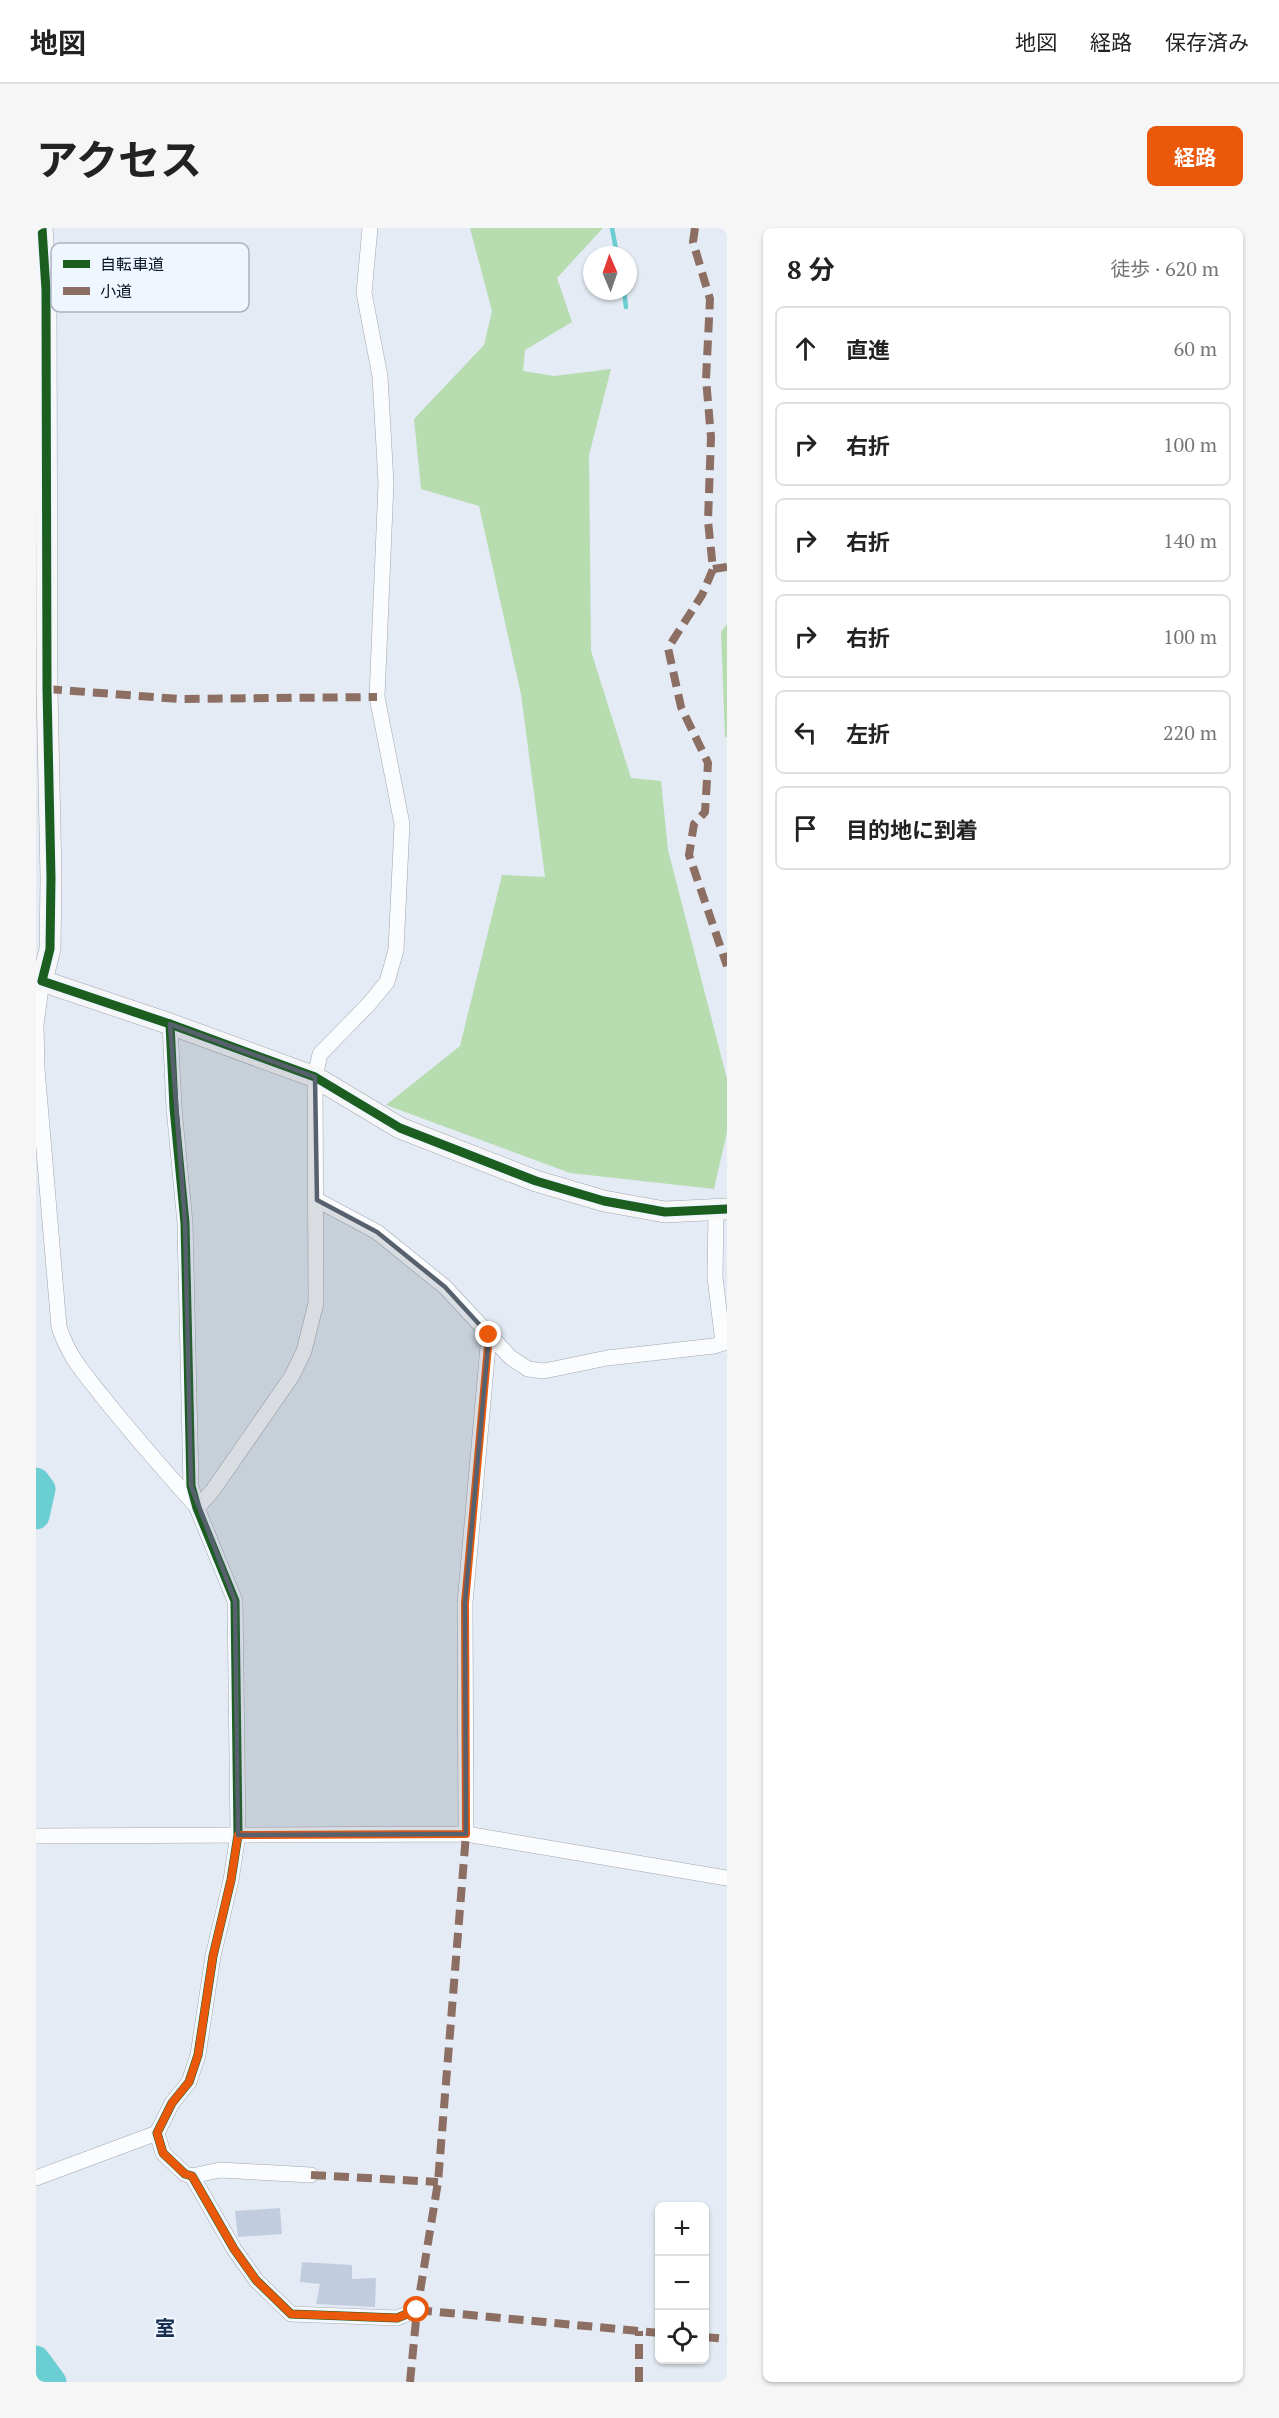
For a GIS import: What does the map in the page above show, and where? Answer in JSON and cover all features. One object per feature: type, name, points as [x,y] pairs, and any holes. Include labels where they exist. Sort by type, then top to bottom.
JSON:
[{"type":"street","points":[[42,228],[46,290],[47,689],[51,878],[50,949],[39,981],[36,1024],[37,1069],[59,1327],[66,1348],[78,1365],[117,1415],[197,1508]]},
{"type":"street","points":[[197,1508],[213,1490],[292,1376],[304,1351],[315,1303],[317,1200],[315,1077],[320,1054],[387,982],[396,950],[402,824],[377,697],[386,483],[380,376],[364,293],[370,228]]},
{"type":"street","points":[[39,981],[170,1024],[315,1077],[400,1128],[536,1181],[604,1201],[665,1212],[722,1210],[715,1276],[725,1342],[714,1346],[607,1358],[544,1371],[528,1369],[510,1358],[445,1287],[377,1233],[317,1200]]},
{"type":"street","points":[[36,2178],[157,2133],[172,2103],[189,2082],[198,2055],[213,1956],[231,1880],[238,1835],[235,1601],[197,1508],[191,1486],[185,1223],[174,1108],[170,1024]]},
{"type":"street","points":[[466,1834],[465,1603],[489,1335]]},
{"type":"street","points":[[36,1836],[466,1834],[727,1878]]},
{"type":"street","points":[[157,2133],[163,2153],[185,2174],[192,2176],[220,2170],[311,2175]]},
{"type":"street","points":[[192,2176],[234,2249],[256,2280],[291,2314],[397,2318],[417,2310]]},
{"type":"highlighted area","points":[[170,1024],[315,1077],[317,1200],[377,1232],[445,1287],[489,1335],[465,1603],[466,1834],[238,1835],[235,1601],[191,1486],[185,1223]]},
{"type":"green space","points":[[470,228],[603,228],[586,246],[583,246],[583,250],[557,278],[572,322],[525,350],[523,371],[554,376],[611,369],[589,455],[591,651],[631,778],[661,781],[668,850],[727,1079],[727,1132],[714,1189],[570,1173],[386,1105],[460,1046],[502,875],[545,877],[521,694],[479,506],[421,489],[414,419],[484,345],[492,311]]},
{"type":"green space","points":[[727,624],[727,737],[725,737],[721,632]]},
{"type":"building","points":[[280,2208],[282,2234],[238,2237],[235,2211]]},
{"type":"building","points":[[302,2262],[352,2265],[352,2279],[376,2278],[375,2307],[316,2304],[320,2284],[300,2282]]},
{"type":"waterway","points":[[612,228],[615,246]]},
{"type":"waterway","points":[[625,300],[626,307]]},
{"type":"waterway","points":[[36,1481],[42,1489],[36,1516]]},
{"type":"waterway","points":[[36,2359],[53,2382]]},
{"type":"marked path","points":[[695,228],[693,242],[710,299],[706,379],[711,437],[708,521],[713,569],[702,595],[668,648],[681,707],[708,763],[705,812],[694,824],[689,855],[727,966]]},
{"type":"marked path","points":[[713,569],[727,567]]},
{"type":"marked path","points":[[47,689],[179,699],[377,697]]},
{"type":"marked path","points":[[410,2382],[417,2310],[438,2182],[466,1834]]},
{"type":"marked path","points":[[311,2175],[438,2182]]},
{"type":"marked path","points":[[417,2310],[655,2333]]},
{"type":"marked path","points":[[639,2331],[639,2382]]},
{"type":"marked path","points":[[709,2337],[727,2339]]},
{"type":"cycle path","points":[[42,228],[46,290],[47,689],[51,878],[50,949],[42,981],[170,1024],[315,1077],[400,1128],[536,1181],[604,1201],[665,1212],[727,1209]]},
{"type":"cycle path","points":[[170,1024],[174,1108],[185,1223],[191,1486],[197,1508],[235,1601],[238,1835],[231,1880],[213,1956],[198,2055],[189,2082],[172,2103],[157,2133],[163,2153],[185,2174],[192,2176],[234,2249],[256,2280],[291,2314],[397,2318],[417,2310]]},
{"type":"district","name":"室","points":[[165,2327]]},
{"type":"route","points":[[417,2310],[397,2318],[291,2314],[256,2280],[234,2249],[192,2176],[185,2174],[163,2153],[157,2133],[172,2103],[189,2082],[198,2055],[213,1956],[231,1880],[238,1835],[260,1833],[466,1834],[465,1603],[489,1335]]}]
